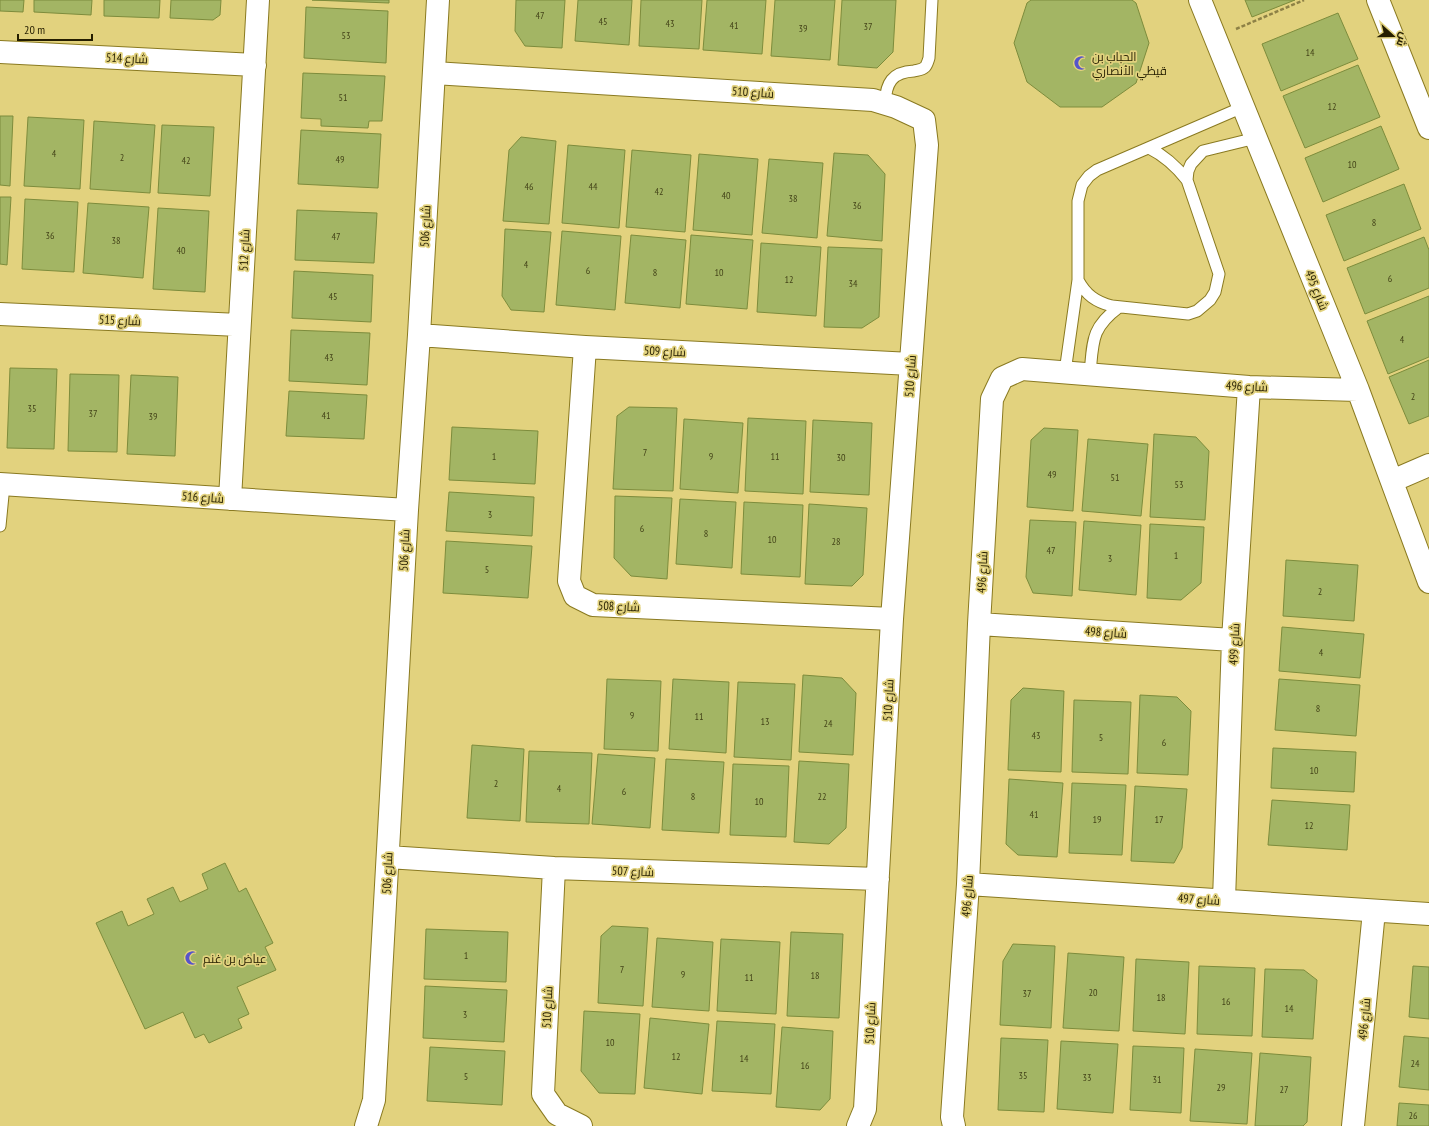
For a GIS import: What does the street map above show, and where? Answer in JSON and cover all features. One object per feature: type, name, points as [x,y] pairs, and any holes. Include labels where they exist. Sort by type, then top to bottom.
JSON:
[{"type":"street","name":"شارع 512","points":[[230,499],[258,0]]},
{"type":"street","name":"شارع 506","points":[[366,1126],[374,1100],[407,510],[419,335],[438,0]]},
{"type":"street","name":"شارع 495","points":[[1200,0],[1358,390],[1429,582]]},
{"type":"street","points":[[1378,0],[1429,128]]},
{"type":"street","name":"شارع 514","points":[[0,52],[255,65]]},
{"type":"street","name":"شارع 510","points":[[434,73],[873,100],[896,107],[924,120],[927,145],[892,618],[865,1109],[858,1126]]},
{"type":"street","name":"شارع 515","points":[[0,314],[239,325]]},
{"type":"street","name":"شارع 509","points":[[419,335],[586,347],[911,364]]},
{"type":"street","name":"شارع 508","points":[[586,347],[569,582],[576,596],[593,605],[892,618]]},
{"type":"street","name":"شارع 496","points":[[954,1126],[952,1118],[968,884],[979,624],[992,399],[1002,378],[1022,368],[1249,387],[1358,390]]},
{"type":"street","name":"شارع 499","points":[[1224,900],[1234,640],[1249,387]]},
{"type":"street","points":[[1392,481],[1429,465]]},
{"type":"street","name":"شارع 516","points":[[2,485],[407,510]]},
{"type":"street","name":"شارع 498","points":[[979,624],[1234,640]]},
{"type":"street","name":"شارع 507","points":[[388,857],[554,868],[878,879]]},
{"type":"street","name":"شارع 510","points":[[554,868],[543,1094],[557,1114],[581,1126]]},
{"type":"street","name":"شارع 497","points":[[968,884],[1429,914]]},
{"type":"street","name":"شارع 496","points":[[1353,1126],[1374,911]]},
{"type":"street","name":"شارع 506","points":[[374,1100],[382,1126]]},
{"type":"lane","points":[[885,104],[885,92],[890,82],[897,74],[920,70],[926,67],[929,58],[932,0]]},
{"type":"lane","points":[[1065,372],[1078,280],[1078,202],[1082,185],[1089,176],[1097,170],[1243,107]]},
{"type":"lane","points":[[1187,180],[1191,164],[1203,151],[1256,138]]},
{"type":"lane","points":[[1078,280],[1088,295],[1103,304],[1188,314],[1204,306],[1215,292],[1219,274],[1187,180],[1172,162],[1149,148]]},
{"type":"lane","points":[[1090,374],[1093,340],[1099,326],[1108,315],[1119,307]]},
{"type":"lane","points":[[0,526],[2,485]]},
{"type":"path","points":[[1215,38],[1304,0]]},
{"type":"building","points":[[0,0],[24,0],[23,12],[0,11]]},
{"type":"building","points":[[34,0],[92,0],[91,15],[34,12]]},
{"type":"building","points":[[104,0],[160,0],[159,18],[104,16]]},
{"type":"building","points":[[171,0],[221,0],[220,15],[213,20],[170,18]]},
{"type":"building","points":[[312,0],[389,0],[389,3]]},
{"type":"building","points":[[516,0],[565,0],[562,48],[525,46],[515,31]]},
{"type":"building","points":[[578,0],[632,0],[629,45],[575,41]]},
{"type":"building","points":[[641,0],[702,0],[699,49],[639,46]]},
{"type":"building","points":[[707,0],[766,0],[762,54],[703,50]]},
{"type":"building","points":[[775,0],[835,0],[830,60],[771,56]]},
{"type":"building","points":[[842,0],[896,0],[893,52],[877,68],[838,65]]},
{"type":"building","name":"الحباب بن قيظي الأنصاري","points":[[1031,0],[1132,0],[1136,3],[1149,43],[1136,83],[1102,107],[1060,107],[1027,82],[1014,43],[1027,3]]},
{"type":"building","points":[[1245,0],[1295,0],[1252,17]]},
{"type":"building","points":[[306,7],[388,11],[386,63],[304,58]]},
{"type":"building","points":[[1338,13],[1358,59],[1281,91],[1262,44]]},
{"type":"building","points":[[1358,65],[1380,117],[1305,148],[1283,96]]},
{"type":"building","points":[[303,73],[385,76],[382,121],[369,121],[368,128],[321,126],[321,119],[301,118]]},
{"type":"building","points":[[0,116],[13,116],[10,186],[0,185]]},
{"type":"building","points":[[28,117],[84,120],[80,189],[24,186]]},
{"type":"building","points":[[94,121],[155,125],[150,193],[90,189]]},
{"type":"building","points":[[162,125],[214,127],[210,196],[158,193]]},
{"type":"building","points":[[1381,126],[1399,169],[1323,202],[1305,158]]},
{"type":"building","points":[[301,130],[381,134],[378,188],[298,184]]},
{"type":"building","points":[[521,137],[556,141],[549,224],[503,221],[509,150]]},
{"type":"building","points":[[568,145],[625,150],[619,228],[562,223]]},
{"type":"building","points":[[632,150],[691,155],[685,232],[626,227]]},
{"type":"building","points":[[834,153],[868,155],[885,174],[882,241],[827,236]]},
{"type":"building","points":[[699,154],[758,159],[752,235],[693,230]]},
{"type":"building","points":[[769,159],[823,163],[817,238],[762,233]]},
{"type":"building","points":[[1404,184],[1421,229],[1344,261],[1326,215]]},
{"type":"building","points":[[0,197],[11,197],[7,265],[0,264]]},
{"type":"building","points":[[25,199],[78,202],[74,272],[22,269]]},
{"type":"building","points":[[88,203],[149,207],[143,278],[83,273]]},
{"type":"building","points":[[158,208],[209,211],[205,292],[153,289]]},
{"type":"building","points":[[297,210],[377,213],[374,263],[295,260]]},
{"type":"building","points":[[505,229],[551,232],[544,312],[511,310],[502,296]]},
{"type":"building","points":[[562,231],[621,236],[615,310],[556,305]]},
{"type":"building","points":[[631,235],[686,240],[680,308],[625,303]]},
{"type":"building","points":[[691,235],[753,240],[747,309],[686,304]]},
{"type":"building","points":[[1424,237],[1429,250],[1429,288],[1365,314],[1347,268]]},
{"type":"building","points":[[761,243],[821,247],[816,316],[757,312]]},
{"type":"building","points":[[828,247],[882,249],[879,317],[862,328],[824,327]]},
{"type":"building","points":[[294,271],[373,275],[371,322],[292,318]]},
{"type":"building","points":[[1429,296],[1429,357],[1388,374],[1367,321]]},
{"type":"building","points":[[291,330],[370,333],[367,385],[289,381]]},
{"type":"building","points":[[1429,360],[1429,416],[1409,424],[1389,377]]},
{"type":"building","points":[[10,368],[57,369],[54,449],[7,448]]},
{"type":"building","points":[[70,374],[119,375],[117,452],[68,451]]},
{"type":"building","points":[[131,375],[178,377],[175,456],[127,454]]},
{"type":"building","points":[[289,391],[367,395],[364,439],[286,436]]},
{"type":"building","points":[[629,407],[677,408],[673,491],[613,489],[617,416]]},
{"type":"building","points":[[748,418],[806,421],[803,494],[745,491]]},
{"type":"building","points":[[684,419],[743,423],[738,493],[680,489]]},
{"type":"building","points":[[813,420],[872,423],[869,495],[810,492]]},
{"type":"building","points":[[452,427],[538,431],[535,484],[449,480]]},
{"type":"building","points":[[1044,428],[1078,430],[1073,511],[1027,507],[1031,440]]},
{"type":"building","points":[[1154,434],[1196,437],[1209,451],[1205,520],[1150,517]]},
{"type":"building","points":[[1088,439],[1148,444],[1141,516],[1082,511]]},
{"type":"building","points":[[449,492],[534,497],[532,536],[446,531]]},
{"type":"building","points":[[615,496],[672,498],[667,579],[631,576],[614,558]]},
{"type":"building","points":[[680,499],[736,502],[732,568],[676,564]]},
{"type":"building","points":[[744,502],[803,505],[800,577],[741,574]]},
{"type":"building","points":[[809,504],[867,508],[863,575],[852,586],[805,584]]},
{"type":"building","points":[[1030,520],[1076,522],[1072,596],[1033,593],[1026,577]]},
{"type":"building","points":[[1084,521],[1141,525],[1136,595],[1079,590]]},
{"type":"building","points":[[1150,524],[1204,527],[1201,583],[1181,600],[1147,598]]},
{"type":"building","points":[[446,541],[532,546],[528,598],[443,593]]},
{"type":"building","points":[[1286,560],[1358,565],[1354,621],[1283,616]]},
{"type":"building","points":[[1282,627],[1364,634],[1360,678],[1279,671]]},
{"type":"building","points":[[803,675],[842,678],[856,693],[853,755],[799,752]]},
{"type":"building","points":[[607,679],[661,681],[658,751],[604,749]]},
{"type":"building","points":[[673,679],[729,682],[726,753],[669,749]]},
{"type":"building","points":[[1279,679],[1360,685],[1356,736],[1275,730]]},
{"type":"building","points":[[738,682],[795,684],[791,760],[734,757]]},
{"type":"building","points":[[1023,688],[1064,691],[1061,772],[1008,770],[1011,700]]},
{"type":"building","points":[[1140,695],[1177,697],[1191,711],[1188,775],[1137,773]]},
{"type":"building","points":[[1074,700],[1131,702],[1128,774],[1072,772]]},
{"type":"building","points":[[472,745],[524,749],[520,821],[467,818]]},
{"type":"building","points":[[1273,748],[1356,752],[1354,792],[1271,788]]},
{"type":"building","points":[[529,751],[592,753],[589,824],[526,822]]},
{"type":"building","points":[[598,754],[655,758],[650,828],[592,824]]},
{"type":"building","points":[[666,759],[724,762],[719,833],[662,830]]},
{"type":"building","points":[[799,761],[849,764],[846,828],[829,844],[794,842]]},
{"type":"building","points":[[733,764],[789,766],[786,837],[730,835]]},
{"type":"building","points":[[1009,779],[1063,783],[1057,857],[1018,855],[1006,844]]},
{"type":"building","points":[[1072,783],[1126,785],[1122,855],[1069,853]]},
{"type":"building","points":[[1135,786],[1187,789],[1182,848],[1174,863],[1131,861]]},
{"type":"building","points":[[1272,800],[1350,805],[1347,850],[1268,845]]},
{"type":"building","name":"عياض بن غنم","points":[[225,863],[239,892],[246,888],[273,943],[265,947],[276,970],[237,987],[249,1014],[238,1019],[242,1028],[209,1043],[204,1034],[195,1038],[183,1012],[145,1029],[96,923],[122,911],[128,926],[154,914],[147,899],[173,887],[180,902],[208,889],[202,874]]},
{"type":"building","points":[[612,926],[648,928],[643,1006],[598,1003],[601,936]]},
{"type":"building","points":[[426,929],[508,932],[506,982],[424,979]]},
{"type":"building","points":[[791,932],[843,934],[839,1018],[787,1016]]},
{"type":"building","points":[[657,938],[713,942],[709,1011],[652,1007]]},
{"type":"building","points":[[721,939],[780,942],[776,1014],[717,1011]]},
{"type":"building","points":[[1013,944],[1055,946],[1051,1028],[1000,1025],[1003,961]]},
{"type":"building","points":[[1068,953],[1124,957],[1119,1031],[1063,1028]]},
{"type":"building","points":[[1136,959],[1189,962],[1185,1034],[1133,1031]]},
{"type":"building","points":[[1199,966],[1255,968],[1252,1036],[1197,1034]]},
{"type":"building","points":[[1413,966],[1429,967],[1429,1019],[1409,1017]]},
{"type":"building","points":[[1265,969],[1304,970],[1317,980],[1313,1039],[1262,1037]]},
{"type":"building","points":[[425,986],[507,990],[504,1042],[423,1038]]},
{"type":"building","points":[[584,1011],[640,1014],[635,1094],[599,1093],[581,1071]]},
{"type":"building","points":[[650,1018],[709,1024],[702,1094],[644,1088]]},
{"type":"building","points":[[717,1021],[775,1024],[771,1094],[712,1091]]},
{"type":"building","points":[[782,1027],[833,1031],[830,1099],[820,1110],[776,1107]]},
{"type":"building","points":[[1404,1036],[1429,1038],[1429,1090],[1399,1087]]},
{"type":"building","points":[[1001,1038],[1048,1040],[1044,1112],[998,1110]]},
{"type":"building","points":[[1061,1041],[1118,1044],[1113,1113],[1057,1109]]},
{"type":"building","points":[[1133,1046],[1184,1048],[1181,1113],[1130,1110]]},
{"type":"building","points":[[430,1047],[505,1051],[502,1105],[427,1101]]},
{"type":"building","points":[[1195,1049],[1252,1053],[1247,1124],[1190,1121]]},
{"type":"building","points":[[1260,1053],[1311,1057],[1307,1122],[1303,1126],[1255,1126]]},
{"type":"building","points":[[1399,1103],[1429,1105],[1429,1126],[1397,1126]]},
{"type":"place","name":"الحباب بن قيظي الأنصاري","points":[[1081,63]]},
{"type":"place","name":"عياض بن غنم","points":[[192,958]]}]
